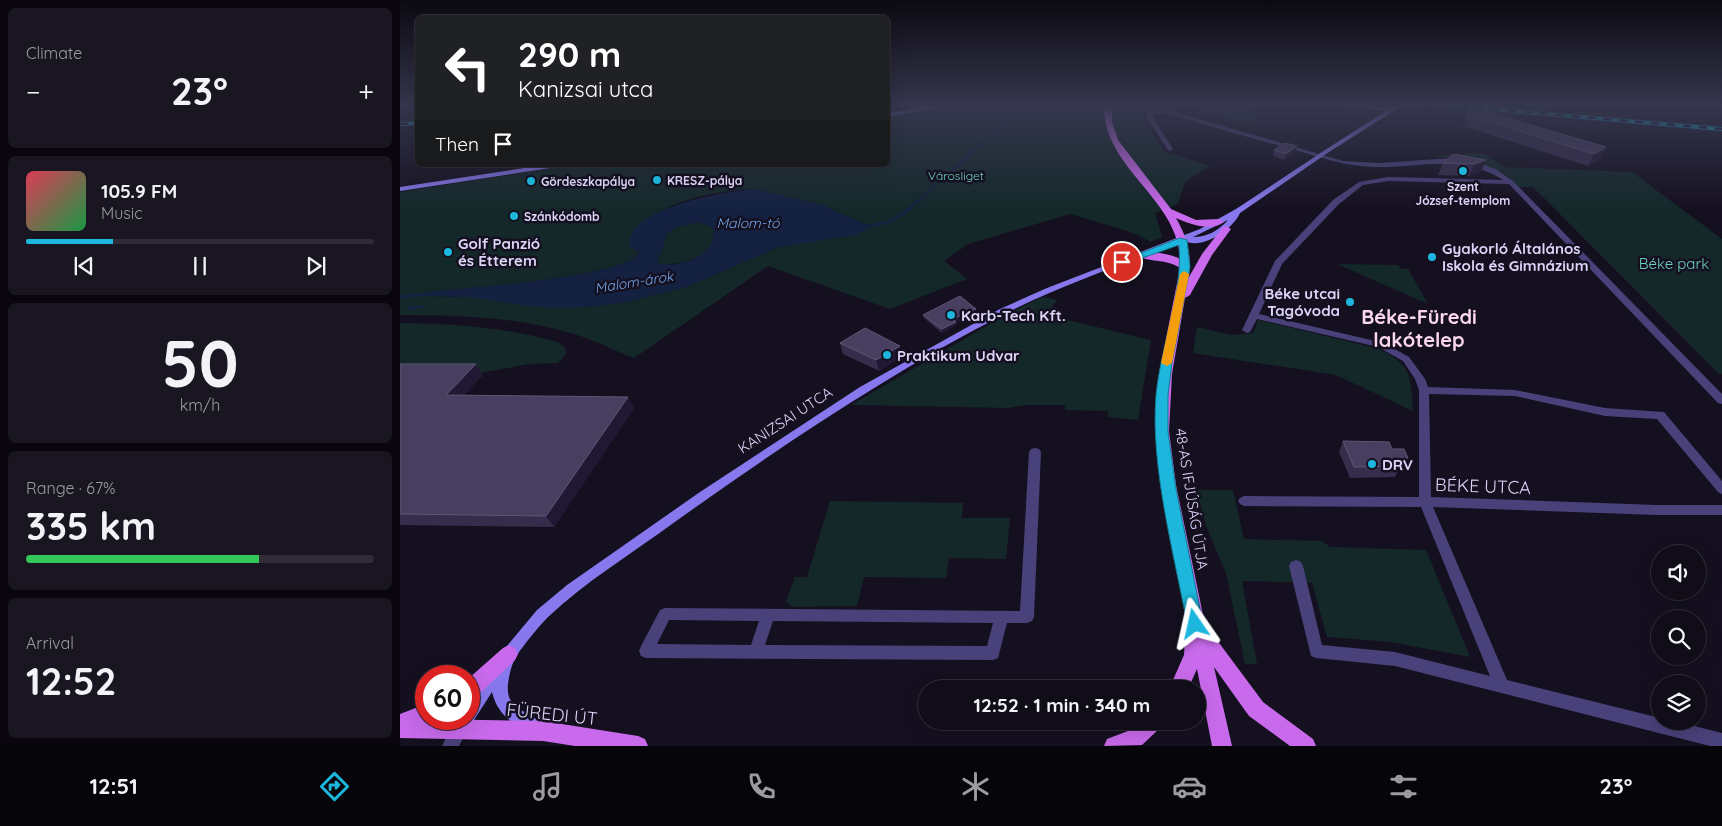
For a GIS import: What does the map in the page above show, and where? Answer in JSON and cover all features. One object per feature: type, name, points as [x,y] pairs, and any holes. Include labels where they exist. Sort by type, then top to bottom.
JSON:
[{"type":"main road","name":"48-AS IFJÚSÁG ÚTJA","points":[[1115,140],[1119,148],[1167,209],[1183,240],[1185,267],[1162,395],[1162,432],[1169,489],[1195,624]]},
{"type":"main road","points":[[1167,209],[1186,221],[1223,225],[1176,315]]},
{"type":"main road","points":[[1142,255],[1174,258],[1185,267]]},
{"type":"main road","points":[[1182,680],[1193,656],[1195,624]]},
{"type":"main road","points":[[1195,624],[1222,746]]},
{"type":"main road","points":[[1195,624],[1256,709],[1306,746]]},
{"type":"main road","points":[[480,680],[509,654]]},
{"type":"main road","points":[[400,724],[415,718]]},
{"type":"main road","name":"FÜREDI ÚT","points":[[480,723],[638,746]]},
{"type":"main road","name":"FÜREDI ÚT","points":[[400,728],[415,726]]},
{"type":"main road","points":[[1114,746],[1135,738],[1143,730]]},
{"type":"street","points":[[1165,140],[1170,148]]},
{"type":"street","points":[[1265,140],[1320,156],[1360,165],[1436,161],[1466,162],[1494,171],[1511,182],[1722,400]]},
{"type":"street","points":[[1223,225],[1239,211],[1345,140]]},
{"type":"street","points":[[400,189],[544,167]]},
{"type":"street","points":[[1247,330],[1278,262],[1350,189],[1371,180],[1511,182]]},
{"type":"street","name":"KANIZSAI UTCA","points":[[480,698],[509,654],[542,614],[572,588],[711,490],[864,390],[946,341],[1003,311],[1050,290],[1183,240],[1206,239],[1223,225]]},
{"type":"street","points":[[1253,314],[1388,348],[1406,359],[1414,368],[1424,390],[1425,502],[1502,686]]},
{"type":"street","points":[[1424,390],[1515,393],[1614,413],[1660,415],[1722,489]]},
{"type":"street","points":[[1001,618],[993,653],[646,651],[665,614],[1027,617],[1035,452]]},
{"type":"street","name":"BÉKE UTCA","points":[[1244,501],[1425,502],[1647,510],[1722,510]]},
{"type":"street","points":[[1296,566],[1316,651],[1395,659],[1722,741]]},
{"type":"street","points":[[756,651],[768,614]]},
{"type":"street","points":[[509,654],[499,682],[502,704],[514,716],[543,731]]},
{"type":"street","points":[[450,746],[460,730]]},
{"type":"green space","name":"Városliget","points":[[890,140],[1157,140],[1164,151],[1210,166],[1185,182],[1178,204],[1155,213],[1162,237],[1151,242],[1131,232],[1070,214],[968,244],[944,261],[967,279],[890,309],[768,266],[634,358],[584,337],[533,324],[489,318],[400,315],[400,192],[560,167],[890,167]],"holes":[[[755,189],[822,205],[865,224],[874,225],[778,247],[686,287],[621,303],[584,307],[471,297],[427,296],[426,294],[436,291],[578,275],[629,261],[640,252],[634,250],[634,231],[646,221],[674,205],[690,199],[723,192]]]},
{"type":"green space","name":"Béke park","points":[[1477,153],[1487,155],[1503,167],[1632,172],[1722,239],[1722,374],[1719,374],[1533,187],[1519,187],[1504,173],[1491,167],[1434,156]]},
{"type":"green space","points":[[698,222],[710,226],[714,230],[713,241],[709,248],[697,257],[689,260],[674,264],[660,264],[657,260],[664,246],[666,234],[677,227]]},
{"type":"green space","points":[[1337,264],[1398,265],[1401,269],[1408,269],[1428,304]]},
{"type":"green space","points":[[1042,297],[1057,300],[1046,315],[1151,340],[1138,420],[1108,417],[1108,411],[1065,410],[1065,405],[1025,405],[1008,408],[851,405],[1009,313]]},
{"type":"green space","points":[[1258,320],[1376,348],[1388,354],[1403,365],[1407,372],[1410,380],[1413,411],[1336,375],[1193,353],[1197,327],[1231,335],[1253,333]]},
{"type":"green space","points":[[400,323],[460,325],[518,333],[557,342],[565,347],[566,354],[558,363],[529,364],[486,372],[400,370]]},
{"type":"green space","points":[[1196,490],[1233,490],[1244,539],[1322,541],[1330,547],[1426,550],[1470,657],[1391,642],[1327,637],[1312,583],[1242,581],[1257,664],[1245,664],[1226,573],[1206,526]]},
{"type":"green space","points":[[830,501],[963,503],[962,518],[1010,518],[1006,559],[949,558],[946,578],[864,577],[857,606],[792,607],[786,601],[795,577],[807,577]]},
{"type":"water","name":"Malom-tó","points":[[755,189],[822,205],[865,224],[875,225],[855,235],[778,247],[686,287],[621,303],[554,308],[471,297],[427,296],[426,294],[436,291],[546,280],[608,268],[629,261],[640,252],[630,247],[632,234],[642,222],[659,212],[702,198]],"holes":[[[698,222],[710,226],[714,230],[713,239],[709,248],[697,257],[681,263],[666,265],[660,264],[657,260],[664,246],[666,234],[677,227]]]},
{"type":"building","points":[[1548,140],[1582,140],[1606,147],[1594,154]]},
{"type":"building","points":[[1285,143],[1297,146],[1286,154],[1274,150]]},
{"type":"building","points":[[1453,154],[1486,160],[1474,164],[1443,163]]},
{"type":"building","name":"Karb-Tech Kft.","points":[[960,296],[976,309],[953,319],[956,322],[942,329],[923,315]]},
{"type":"building","points":[[865,328],[900,346],[876,360],[840,343]]},
{"type":"building","points":[[400,364],[476,364],[446,395],[628,397],[546,516],[400,514]]},
{"type":"building","points":[[1343,441],[1389,442],[1392,449],[1404,449],[1408,458],[1397,458],[1400,466],[1354,467]]},
{"type":"waterway","name":"Malom-árok","points":[[908,210],[986,140]]},
{"type":"waterway","name":"Malom-árok","points":[[871,226],[891,221],[910,209]]},
{"type":"waterway","name":"Malom-árok","points":[[400,297],[429,294]]},
{"type":"waterway","points":[[408,308],[422,307]]},
{"type":"slow traffic","points":[[1167,363],[1184,274]]},
{"type":"place","name":"Szent József-templom","points":[[1463,171]]},
{"type":"place","name":"KRESZ-pálya","points":[[657,180]]},
{"type":"place","name":"Gördeszkapálya","points":[[531,181]]},
{"type":"place","name":"Szánkódomb","points":[[514,216]]},
{"type":"place","name":"Golf Panzió és Étterem","points":[[448,252]]},
{"type":"place","name":"Gyakorló Általános Iskola és Gimnázium","points":[[1432,257]]},
{"type":"place","name":"Béke utcai Tagóvoda","points":[[1350,302]]},
{"type":"place","name":"Karb-Tech Kft.","points":[[951,315]]},
{"type":"place","name":"Praktikum Udvar","points":[[887,355]]},
{"type":"place","name":"DRV","points":[[1372,464]]},
{"type":"district","name":"Béke-Füredi lakótelep","points":[[1419,328]]},
{"type":"route","points":[[1122,262],[1183,240],[1185,267],[1166,363],[1162,395],[1162,432],[1169,489],[1195,624]]}]
